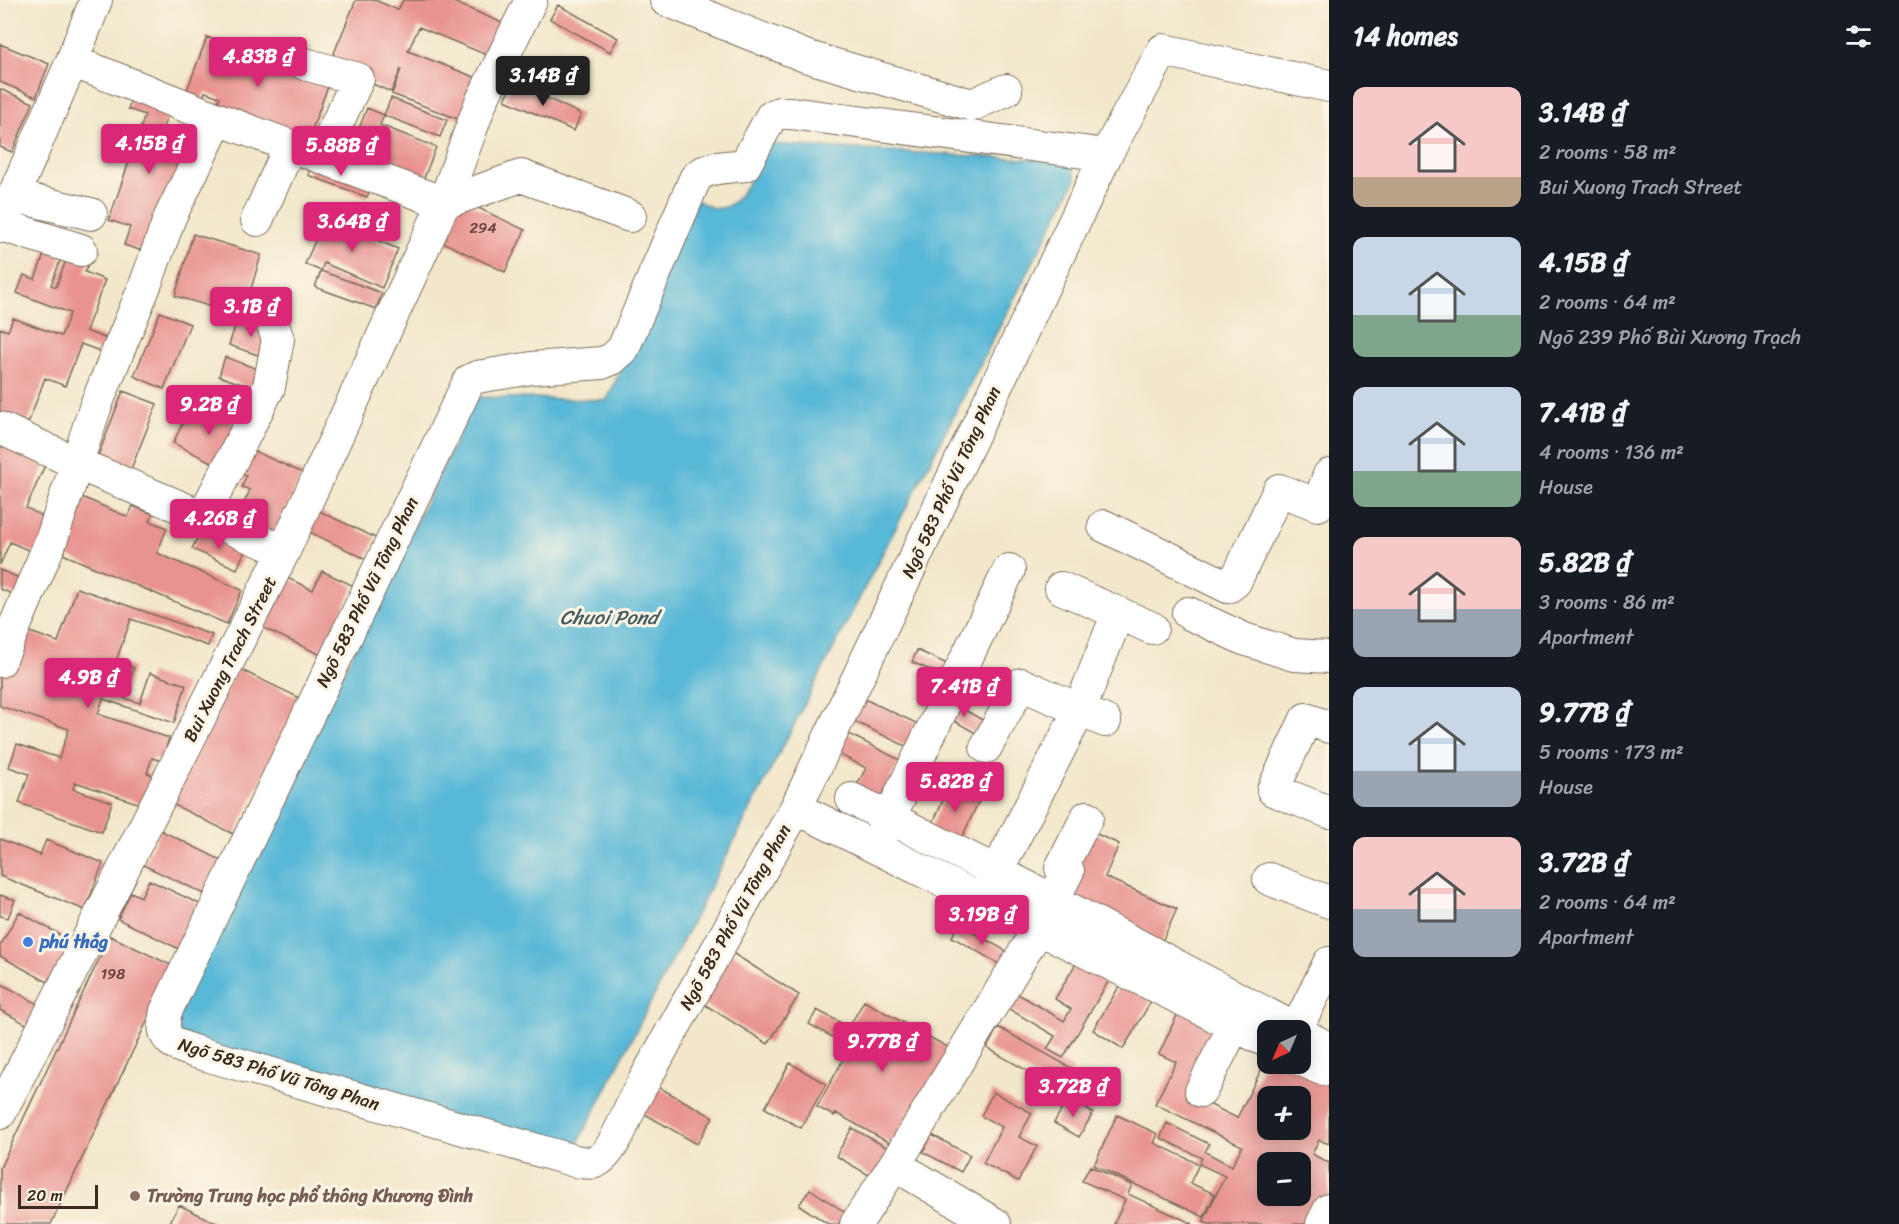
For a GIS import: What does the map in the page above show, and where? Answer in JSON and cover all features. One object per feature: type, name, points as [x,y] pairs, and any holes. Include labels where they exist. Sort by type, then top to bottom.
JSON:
[{"type":"street","points":[[81,249],[0,226],[96,0]]},
{"type":"street","name":"Bui Xuong Trach Street","points":[[0,1113],[285,551],[444,203],[481,102],[531,0]]},
{"type":"street","points":[[666,0],[805,56],[972,105],[1006,90]]},
{"type":"street","points":[[1106,155],[1164,50],[1329,86]]},
{"type":"street","points":[[72,61],[218,119],[444,203],[521,176],[630,216]]},
{"type":"street","points":[[305,64],[358,79],[321,157]]},
{"type":"street","name":"Ngõ 583 Phố Vũ Tông Phan","points":[[778,113],[1106,155],[796,808],[633,1101],[611,1146],[601,1158],[594,1162],[575,1161],[196,1052],[171,1042],[163,1026],[166,1011],[469,381],[477,377],[532,368],[602,363],[617,356],[623,349],[694,179],[705,171],[745,165],[771,117],[778,113]]},
{"type":"street","points":[[0,661],[51,541],[96,405],[146,283],[170,217],[218,119]]},
{"type":"street","points":[[257,220],[290,146]]},
{"type":"street","points":[[13,196],[91,214]]},
{"type":"street","points":[[203,517],[269,387],[278,339],[273,326]]},
{"type":"street","points":[[0,428],[76,463],[285,551]]},
{"type":"street","points":[[1104,526],[1228,587],[1235,582],[1279,490],[1318,505],[1329,475]]},
{"type":"street","points":[[875,847],[1009,570]]},
{"type":"street","points":[[1061,588],[1152,628]]},
{"type":"street","points":[[983,900],[997,872],[1092,716],[1118,613]]},
{"type":"street","points":[[1188,614],[1244,639],[1294,655],[1329,657]]},
{"type":"street","points":[[986,747],[1021,684],[1092,716]]},
{"type":"street","points":[[1329,727],[1306,719],[1273,790],[1329,812]]},
{"type":"street","points":[[852,799],[1053,900],[1150,968],[1226,1012],[1257,1034]]},
{"type":"street","points":[[796,808],[1039,928],[1150,968]]},
{"type":"street","points":[[856,1224],[895,1165],[1039,928],[1068,872],[1061,868],[1087,817]]},
{"type":"street","points":[[1269,879],[1329,902]]},
{"type":"street","points":[[1301,1020],[1329,963]]},
{"type":"street","points":[[1226,1012],[1257,1020]]},
{"type":"street","points":[[1201,1091],[1226,1012]]},
{"type":"street","points":[[1311,1039],[1329,1049]]},
{"type":"street","points":[[1311,1063],[1329,1070]]},
{"type":"street","points":[[895,1165],[995,1224]]},
{"type":"street","points":[[1322,1224],[1329,1209]]},
{"type":"water","name":"Chuoi Pond","points":[[767,144],[1062,161],[1072,167],[1076,179],[578,1143],[572,1150],[182,1040],[175,1020],[477,397],[607,400],[697,200],[714,208],[732,203],[747,185]]},
{"type":"building","points":[[356,0],[375,0],[398,10],[403,0],[449,0],[507,25],[494,58],[419,27],[408,51],[482,80],[466,122],[392,94],[401,69],[391,92],[329,65]]},
{"type":"building","points":[[558,5],[618,38],[610,52],[550,19]]},
{"type":"building","points":[[207,37],[314,77],[331,78],[308,140],[217,105],[220,97],[205,92],[200,104],[184,98]]},
{"type":"building","points":[[0,44],[49,64],[36,97],[0,82]]},
{"type":"building","points":[[513,82],[581,114],[574,131],[505,100]]},
{"type":"building","points":[[0,89],[33,103],[12,152],[0,147]]},
{"type":"building","points":[[134,90],[172,103],[162,131],[191,141],[152,254],[124,245],[130,227],[109,220],[145,115],[128,109]]},
{"type":"building","points":[[391,98],[447,120],[440,137],[384,115]]},
{"type":"building","points":[[367,108],[384,115],[380,125],[436,147],[421,186],[348,157]]},
{"type":"building","points":[[314,157],[374,180],[367,197],[308,175]]},
{"type":"building","points":[[459,199],[525,230],[505,272],[440,241]]},
{"type":"building","points":[[325,218],[398,249],[382,288],[324,263],[321,271],[305,264]]},
{"type":"building","points":[[193,234],[261,255],[243,316],[175,296]]},
{"type":"building","points":[[49,241],[65,248],[51,285],[56,287],[71,247],[92,255],[85,272],[105,280],[86,331],[110,340],[105,353],[81,344],[65,386],[45,378],[26,429],[0,419],[0,328],[8,331],[13,318],[61,336],[70,313],[17,293],[24,275],[35,279]]},
{"type":"building","points":[[321,271],[382,293],[376,309],[315,287]]},
{"type":"building","points":[[160,312],[190,324],[164,389],[134,376]]},
{"type":"building","points":[[238,317],[268,327],[269,359],[229,345]]},
{"type":"building","points":[[225,357],[268,373],[261,391],[219,376]]},
{"type":"building","points":[[123,391],[157,404],[129,474],[96,461]]},
{"type":"building","points":[[193,403],[245,429],[225,469],[173,443]]},
{"type":"building","points":[[0,444],[45,465],[26,508],[54,522],[39,555],[10,542],[0,565]]},
{"type":"building","points":[[245,447],[303,473],[275,533],[238,516],[250,490],[242,487],[246,476],[235,471]]},
{"type":"building","points":[[75,494],[128,517],[133,506],[153,514],[150,521],[167,528],[157,553],[242,590],[227,624],[51,549]]},
{"type":"building","points":[[313,508],[376,538],[366,559],[303,529]]},
{"type":"building","points":[[201,530],[245,551],[237,569],[192,549]]},
{"type":"building","points":[[0,570],[29,582],[23,598],[0,589]]},
{"type":"building","points":[[322,571],[354,586],[321,655],[257,625],[281,575],[313,590]]},
{"type":"building","points":[[77,588],[212,635],[208,646],[131,619],[116,661],[134,668],[124,698],[140,703],[150,673],[186,685],[174,723],[103,699],[98,714],[169,738],[162,761],[152,758],[147,773],[156,776],[146,806],[75,782],[73,789],[112,802],[102,832],[19,803],[29,774],[9,767],[17,744],[59,758],[69,729],[0,706],[0,675],[16,627],[58,642]]},
{"type":"building","points":[[917,650],[958,669],[953,680],[912,662]]},
{"type":"building","points":[[237,668],[300,698],[235,835],[172,804]]},
{"type":"building","points":[[858,696],[929,729],[918,752],[847,718]]},
{"type":"building","points":[[949,701],[986,722],[979,735],[942,714]]},
{"type":"building","points":[[841,730],[900,760],[878,803],[854,791],[866,768],[831,750]]},
{"type":"building","points":[[953,778],[983,792],[957,848],[928,834]]},
{"type":"building","points":[[160,830],[223,861],[207,895],[143,865]]},
{"type":"building","points":[[1090,831],[1119,844],[1105,877],[1177,909],[1160,946],[1059,899]]},
{"type":"building","points":[[0,839],[40,855],[46,840],[103,863],[85,910],[0,876]]},
{"type":"building","points":[[149,880],[202,905],[181,950],[118,919],[131,892],[141,897]]},
{"type":"building","points":[[0,895],[15,900],[8,918],[0,916]]},
{"type":"building","points":[[19,912],[77,944],[55,986],[0,956],[0,946]]},
{"type":"building","points":[[959,924],[1013,955],[1006,968],[952,937]]},
{"type":"building","points":[[110,936],[173,966],[51,1224],[0,1224],[0,1168]]},
{"type":"building","points":[[731,952],[799,995],[768,1044],[699,1001]]},
{"type":"building","points":[[1079,958],[1111,977],[1063,1058],[1047,1049],[1055,1036],[1004,1006],[1013,991],[1064,1021],[1071,1009],[1055,999]]},
{"type":"building","points":[[1123,980],[1153,998],[1123,1049],[1093,1030]]},
{"type":"building","points":[[0,983],[38,1004],[28,1025],[0,1010]]},
{"type":"building","points":[[864,1001],[955,1051],[900,1149],[836,1113],[834,1116],[817,1107],[850,1047],[809,1024],[817,1010],[849,1027]]},
{"type":"building","points":[[1179,1011],[1223,1032],[1192,1096],[1237,1118],[1259,1074],[1308,1074],[1329,1084],[1329,1144],[1319,1140],[1312,1154],[1329,1163],[1329,1198],[1317,1224],[1208,1224],[1203,1222],[1225,1176],[1199,1164],[1202,1158],[1160,1138],[1167,1123],[1209,1144],[1205,1152],[1232,1166],[1242,1146],[1155,1104],[1176,1062],[1159,1054]]},
{"type":"building","points":[[998,1027],[1073,1069],[1061,1090],[987,1048]]},
{"type":"building","points":[[790,1063],[826,1084],[801,1128],[765,1108]]},
{"type":"building","points":[[651,1083],[713,1117],[697,1144],[636,1109]]},
{"type":"building","points":[[993,1092],[1032,1113],[1019,1137],[1037,1146],[1018,1181],[983,1163],[1002,1127],[981,1116]]},
{"type":"building","points":[[1068,1098],[1093,1113],[1079,1137],[1054,1123]]},
{"type":"building","points":[[1117,1115],[1158,1134],[1154,1143],[1199,1164],[1190,1183],[1215,1194],[1204,1217],[1094,1165]]},
{"type":"building","points":[[852,1128],[895,1152],[879,1181],[836,1156]]},
{"type":"building","points":[[932,1135],[970,1155],[961,1172],[923,1152]]},
{"type":"building","points":[[1090,1166],[1132,1185],[1128,1194],[1193,1224],[1114,1224],[1125,1200],[1082,1181]]},
{"type":"building","points":[[810,1189],[852,1217],[847,1224],[828,1224],[799,1205]]},
{"type":"building","points":[[179,1205],[218,1224],[169,1224]]},
{"type":"place","name":"phú thắg","points":[[28,942]]},
{"type":"place","name":"Trường Trung học phổ thông Khương Đình","points":[[135,1196]]}]
